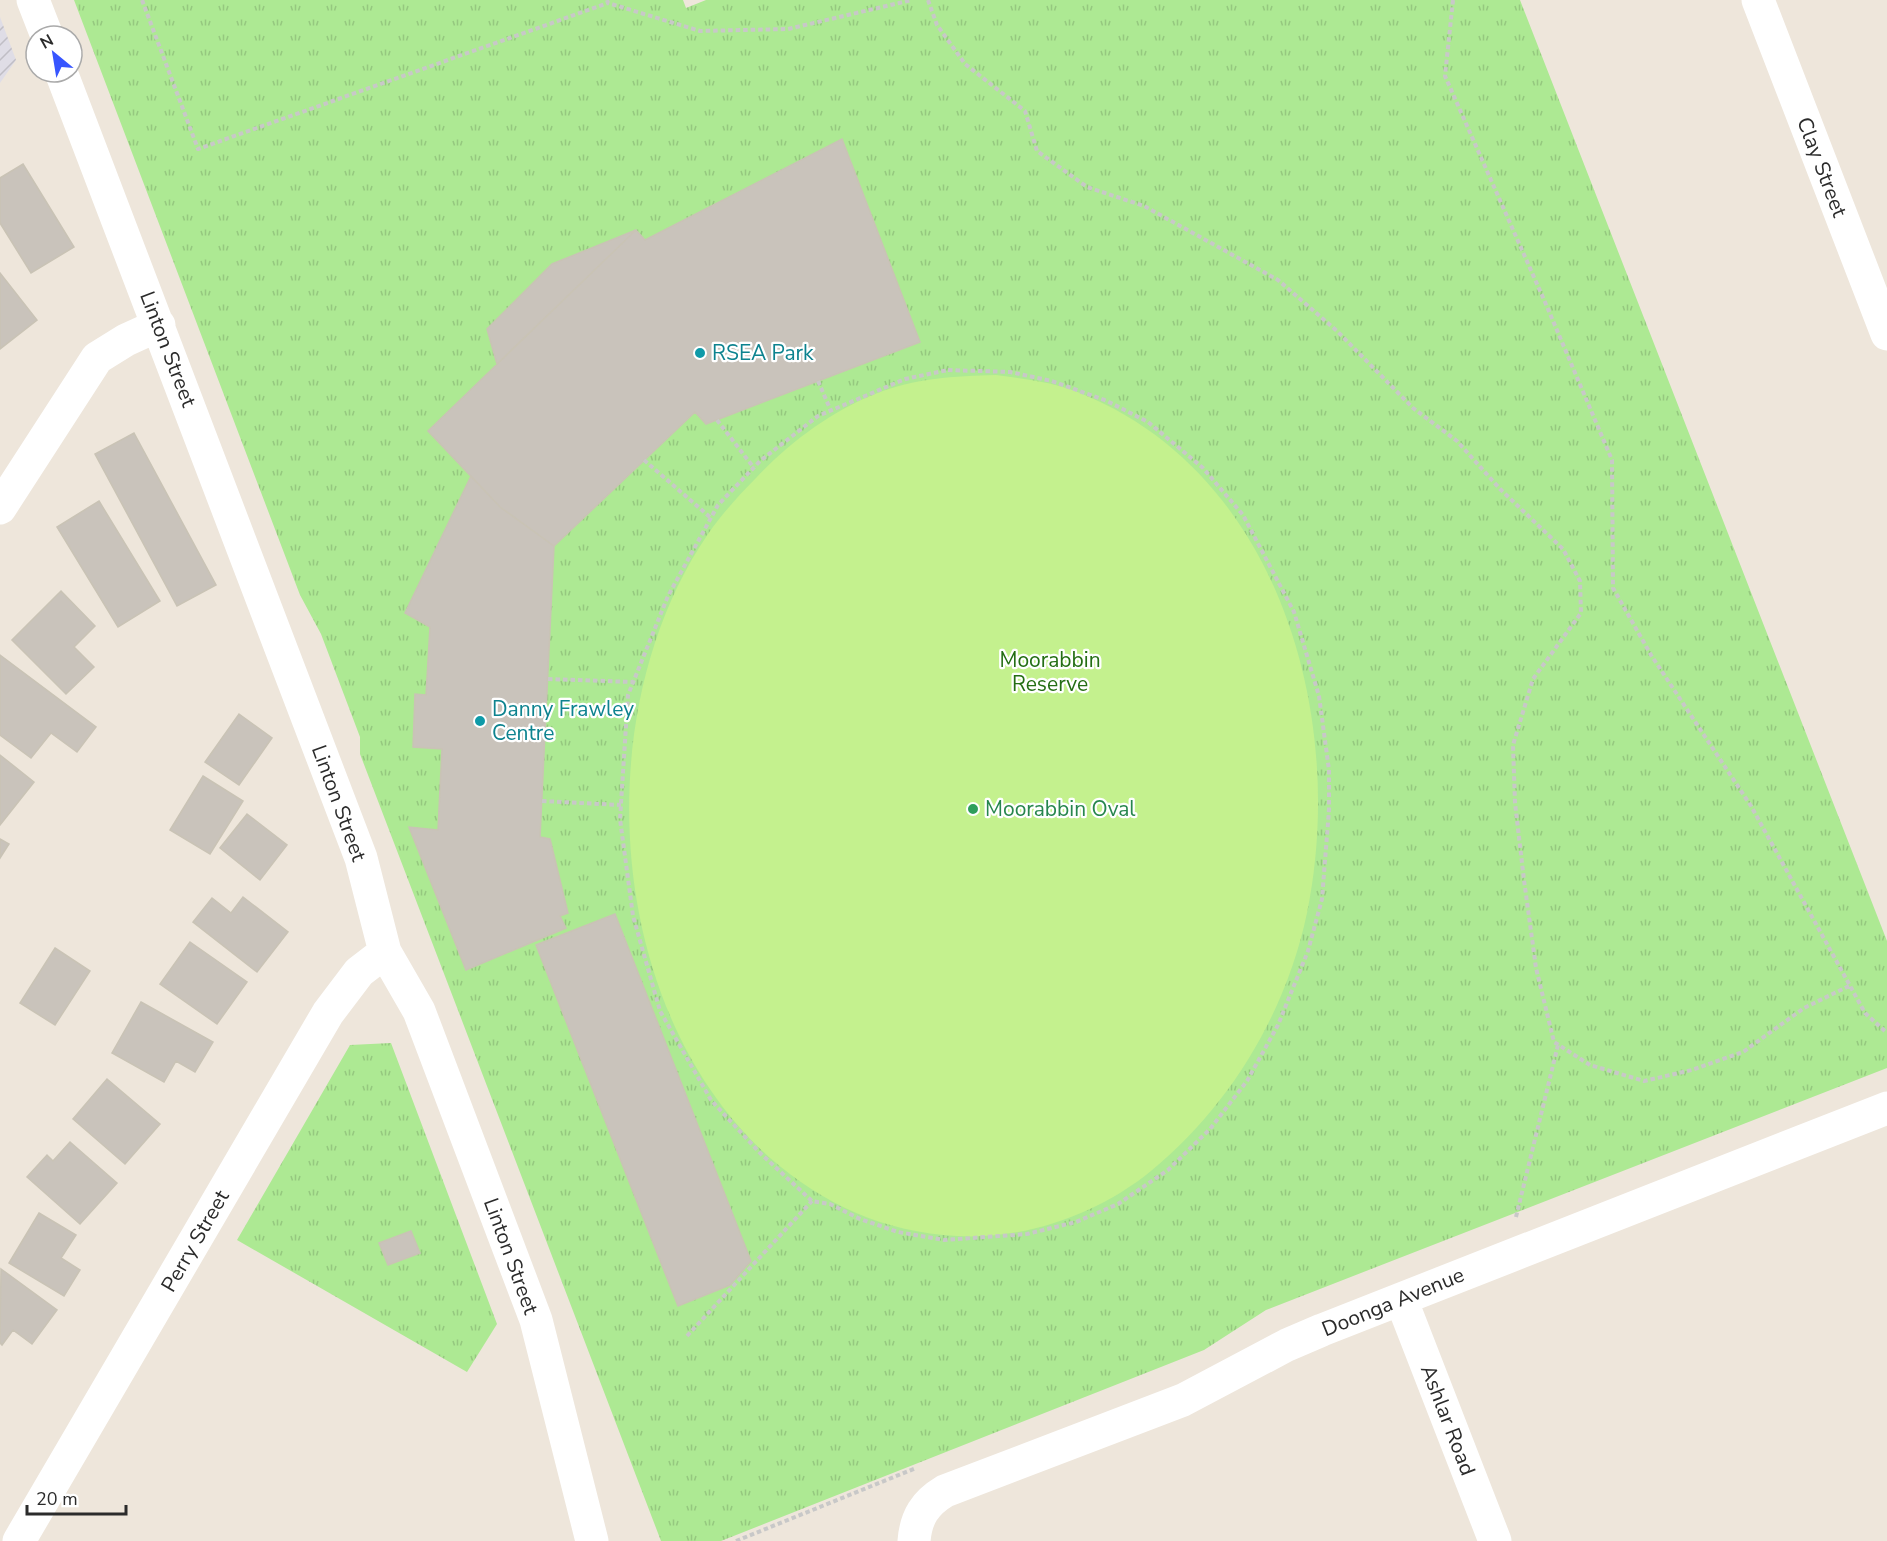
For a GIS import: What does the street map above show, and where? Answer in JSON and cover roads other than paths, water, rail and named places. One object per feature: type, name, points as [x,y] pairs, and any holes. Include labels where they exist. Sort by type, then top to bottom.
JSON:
[{"type":"street","points":[[33,0],[42,24]]},
{"type":"street","name":"Clay Street","points":[[1758,0],[1887,334]]},
{"type":"street","name":"Linton Street","points":[[66,84],[361,858],[385,952],[419,1011],[536,1320],[592,1541]]},
{"type":"street","points":[[0,508],[97,358],[126,340],[159,325]]},
{"type":"street","name":"Perry Street","points":[[19,1541],[328,1013],[359,972],[385,952]]},
{"type":"street","name":"Doonga Avenue","points":[[915,1532],[928,1503],[945,1491],[1183,1400],[1287,1344],[1887,1108]]},
{"type":"street","name":"Ashlar Road","points":[[1401,1299],[1495,1541]]},
{"type":"place","name":"RSEA Park","points":[[700,353]]},
{"type":"place","name":"Danny Frawley Centre","points":[[480,721]]},
{"type":"place","name":"Moorabbin Oval","points":[[973,809]]},
{"type":"park label","name":"Moorabbin Reserve","points":[[1050,672]]}]
